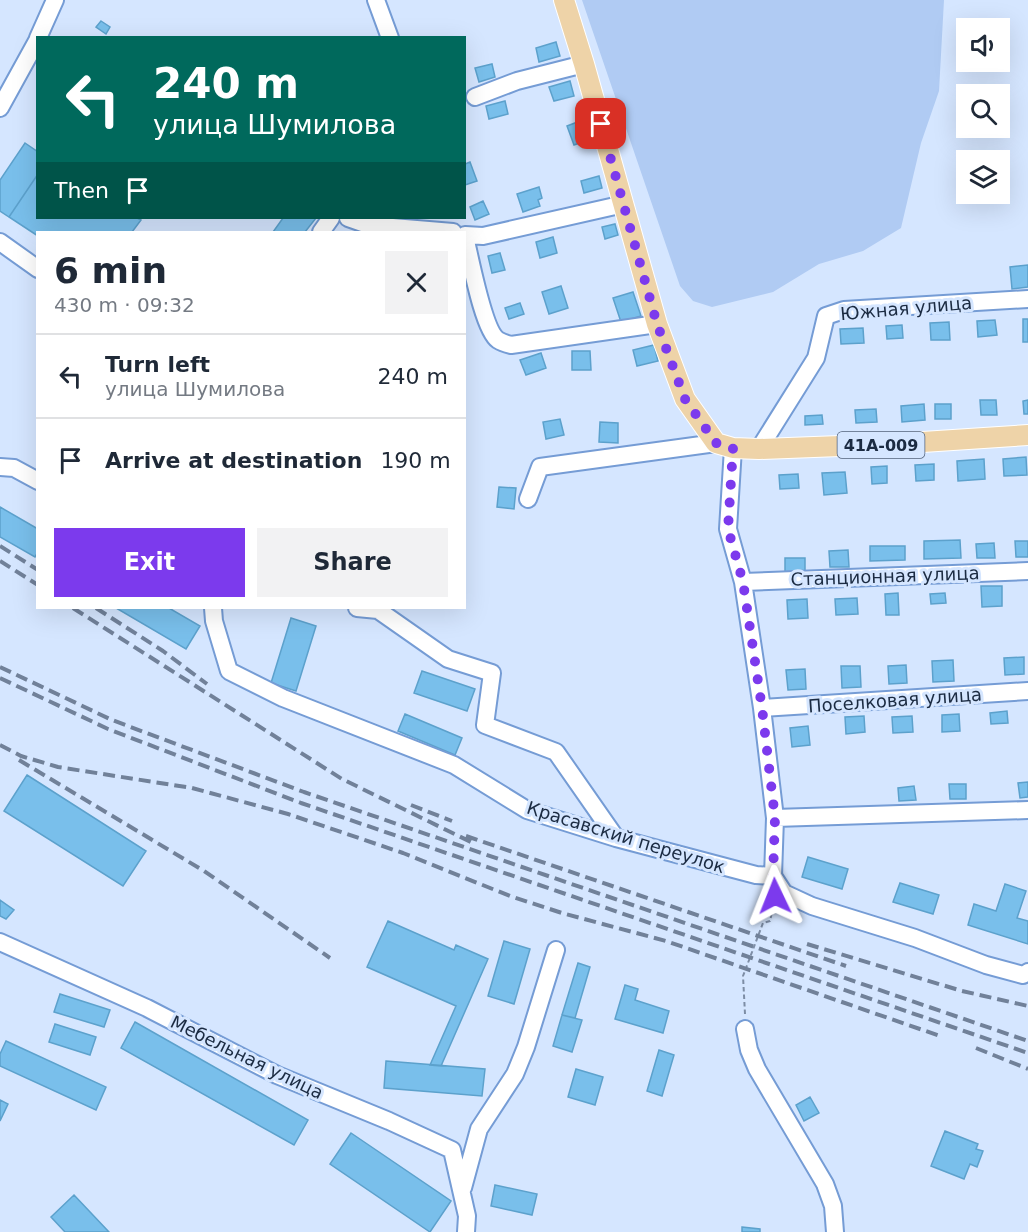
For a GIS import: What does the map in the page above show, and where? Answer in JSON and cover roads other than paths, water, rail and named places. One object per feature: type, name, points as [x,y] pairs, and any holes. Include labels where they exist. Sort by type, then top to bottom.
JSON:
[{"type":"main road","points":[[564,0],[657,324],[685,399],[724,445]]},
{"type":"main road","name":"41А-009","points":[[724,445],[759,449],[892,444],[1028,435]]},
{"type":"street","points":[[39,36],[55,0]]},
{"type":"street","points":[[376,0],[389,36]]},
{"type":"street","points":[[0,108],[36,42]]},
{"type":"street","points":[[475,97],[517,81],[584,64]]},
{"type":"street","points":[[466,235],[483,236],[624,204]]},
{"type":"street","points":[[351,219],[368,225],[441,231]]},
{"type":"street","points":[[0,242],[36,268]]},
{"type":"street","points":[[466,243],[489,330],[497,340],[511,345],[657,324]]},
{"type":"street","name":"Южная улица","points":[[759,449],[816,358],[826,316],[844,310],[1028,299]]},
{"type":"street","points":[[528,499],[540,468],[724,445],[728,529],[743,582],[762,708],[775,818],[773,876],[783,893],[812,906],[915,938],[986,965],[1023,975],[1028,972]]},
{"type":"street","points":[[0,467],[14,468],[36,480]]},
{"type":"street","name":"Станционная улица","points":[[743,582],[1028,571]]},
{"type":"street","name":"Красавский переулок","points":[[213,609],[214,621],[229,671],[283,698],[454,765],[527,810],[616,838],[756,875],[773,876]]},
{"type":"street","points":[[368,609],[378,610],[448,659],[492,673],[485,725],[556,752],[616,838]]},
{"type":"street","name":"Поселковая улица","points":[[762,708],[1028,691]]},
{"type":"street","points":[[775,818],[1028,810]]},
{"type":"street","name":"Мебельная улица","points":[[0,942],[147,1008],[276,1075],[389,1121],[452,1150],[467,1216],[466,1232]]},
{"type":"street","points":[[462,1192],[479,1129],[515,1074],[526,1047],[556,950]]},
{"type":"street","points":[[746,1029],[749,1050],[757,1069],[825,1184],[832,1206],[835,1232]]},
{"type":"railway","points":[[0,546],[36,569]]},
{"type":"railway","points":[[0,561],[36,584]]},
{"type":"railway","points":[[75,609],[342,779],[473,843]]},
{"type":"railway","points":[[98,609],[163,651],[207,684]]},
{"type":"railway","points":[[0,667],[112,720],[304,792],[1028,1041]]},
{"type":"railway","points":[[0,678],[108,729],[301,803],[1028,1053]]},
{"type":"railway","points":[[0,745],[21,756],[58,767],[192,788],[288,814],[403,853],[510,896],[562,913],[666,941],[940,1036]]},
{"type":"railway","points":[[19,760],[204,871],[330,958]]},
{"type":"railway","points":[[411,805],[452,821]]},
{"type":"railway","points":[[466,836],[846,966]]},
{"type":"railway","points":[[807,944],[962,991],[1028,1006]]},
{"type":"railway","points":[[976,1048],[1028,1069]]}]
